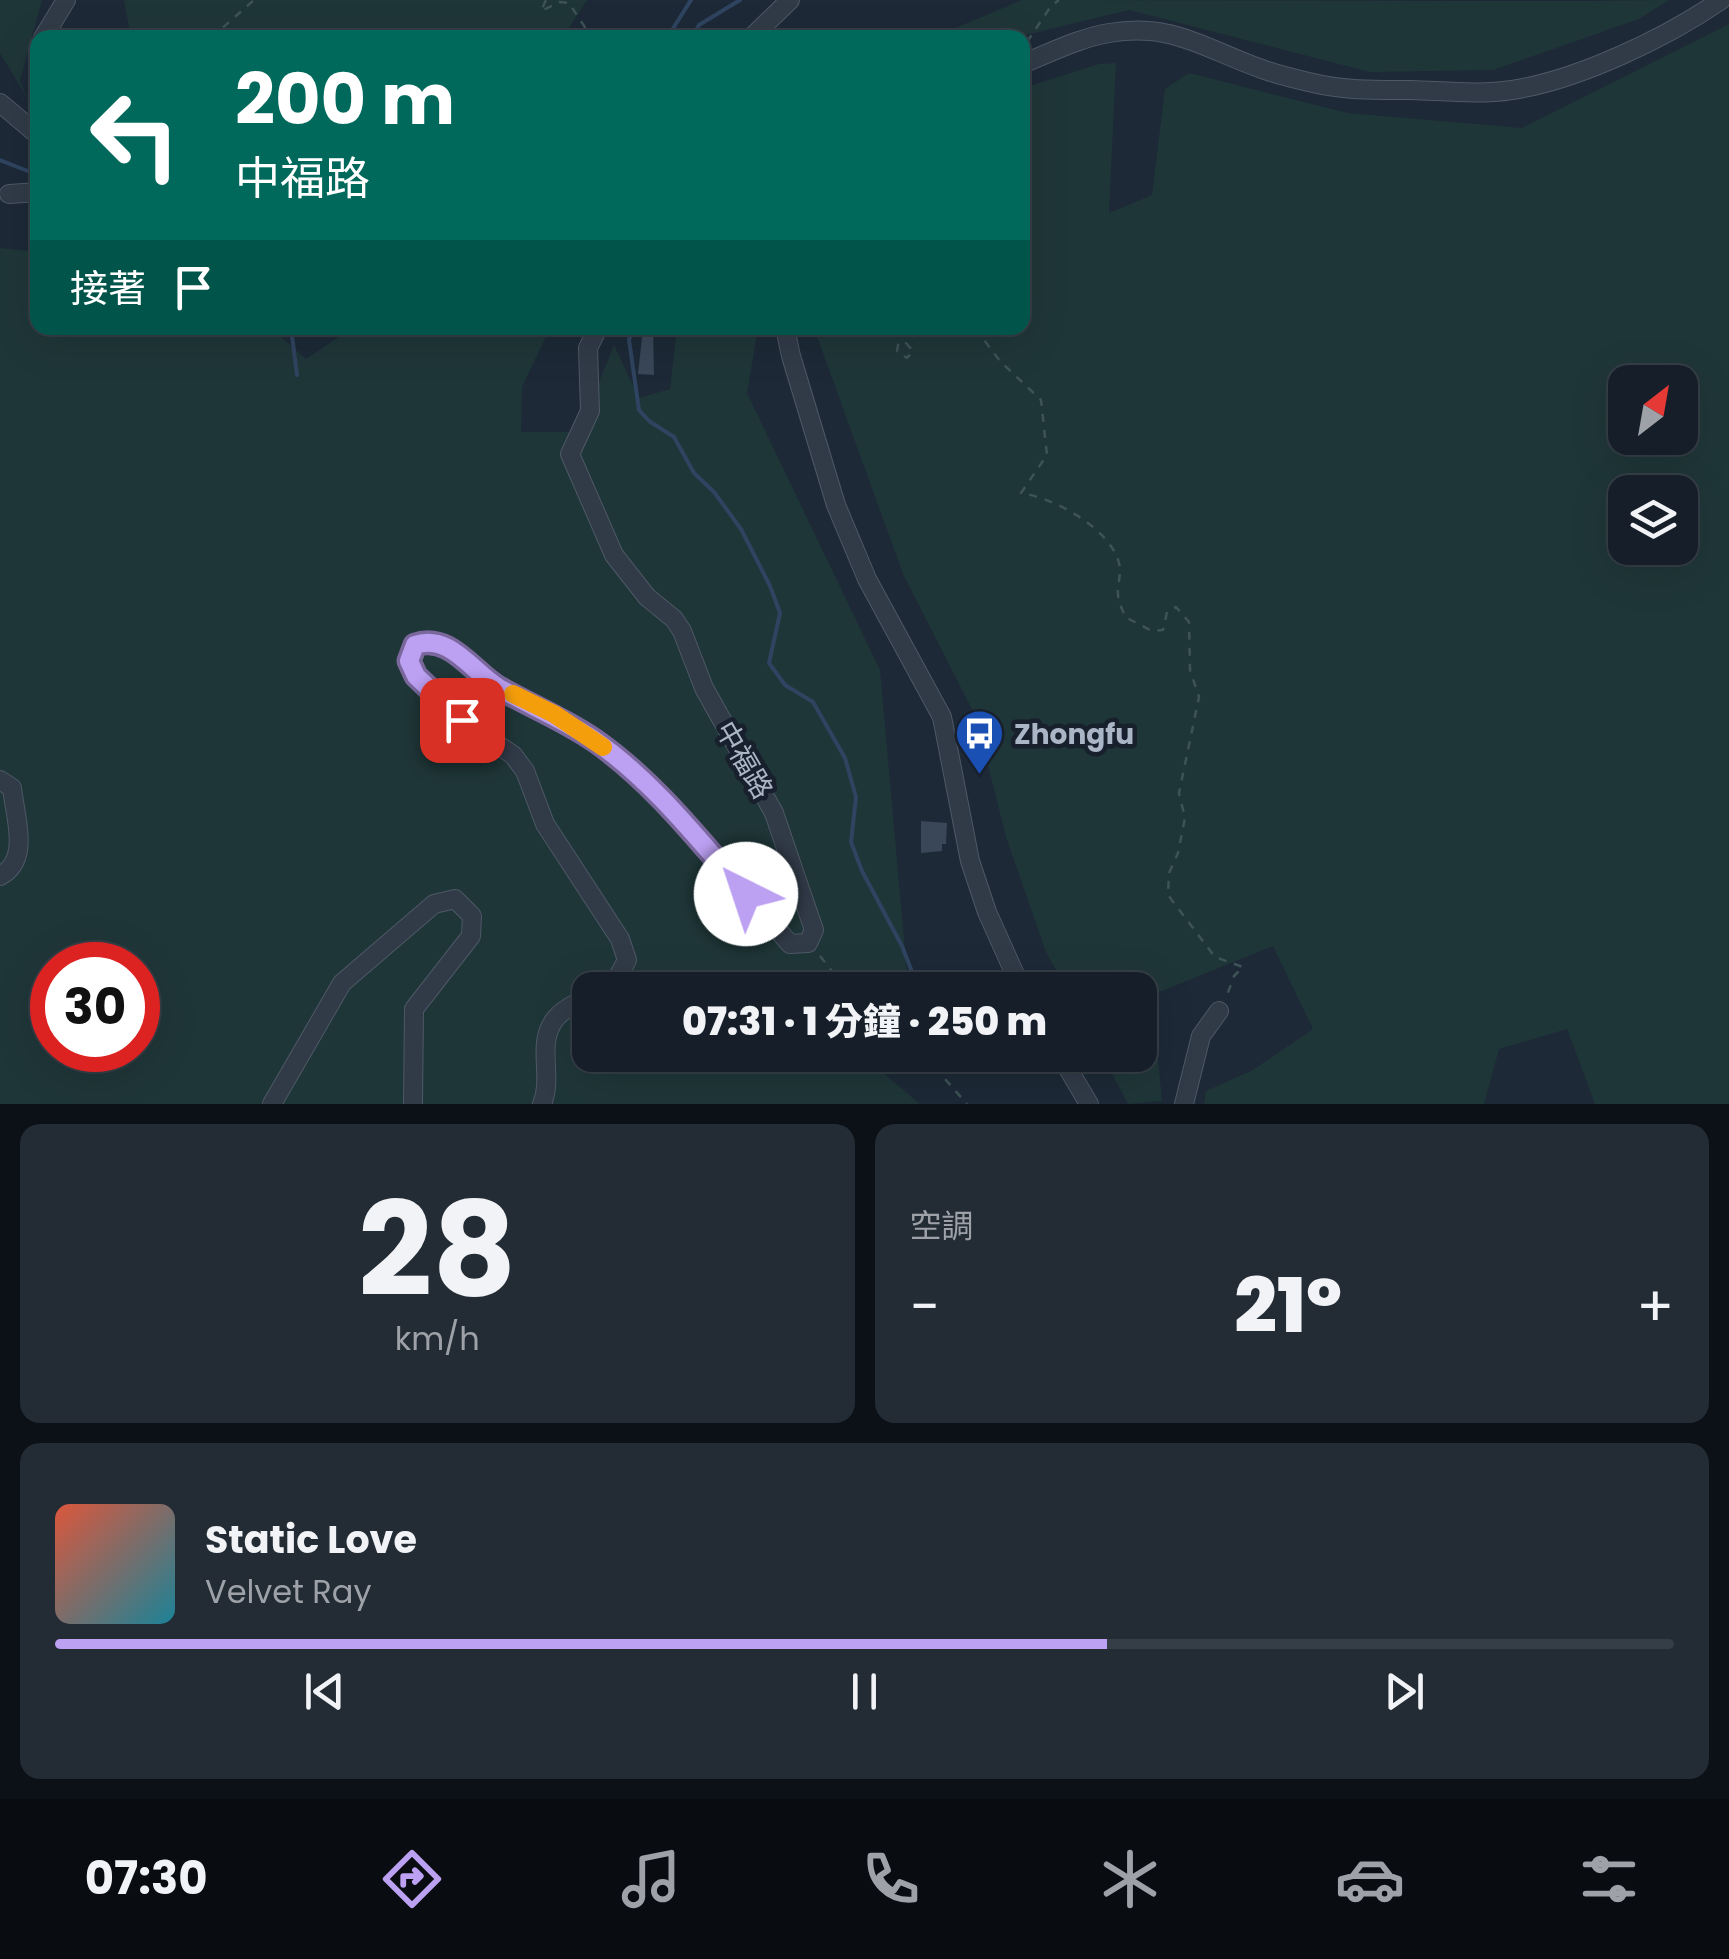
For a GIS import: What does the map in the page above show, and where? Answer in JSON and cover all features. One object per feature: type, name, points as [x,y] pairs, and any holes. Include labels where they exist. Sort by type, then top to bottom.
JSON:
[{"type":"street","points":[[49,30],[66,0]]},
{"type":"street","points":[[759,30],[790,0]]},
{"type":"street","points":[[1030,61],[1086,38],[1140,29],[1167,31],[1261,69],[1318,84],[1358,90],[1509,91],[1545,82],[1636,48],[1697,17],[1721,0]]},
{"type":"street","points":[[0,103],[30,128]]},
{"type":"street","points":[[8,194],[30,193]]},
{"type":"street","name":"中福路","points":[[594,335],[588,348],[590,411],[570,454],[614,555],[646,597],[674,619],[682,631],[704,688],[774,813],[814,930],[808,943]]},
{"type":"street","points":[[787,335],[808,416],[848,534],[867,579],[942,717],[970,861],[1014,972]]},
{"type":"street","points":[[620,972],[626,960],[620,939],[545,824],[525,771],[513,756],[462,720],[416,676],[409,661],[415,645],[428,640],[444,645],[497,686],[554,714],[598,743],[645,782],[790,944],[808,943]]},
{"type":"street","points":[[0,780],[12,788],[20,852],[10,871],[0,876]]},
{"type":"street","points":[[272,1104],[342,982],[434,904],[454,899],[472,916],[470,936],[414,1009],[413,1104]]},
{"type":"street","points":[[542,1104],[548,1091],[546,1034],[558,1015],[572,1006]]},
{"type":"street","points":[[1184,1104],[1201,1036],[1219,1011]]},
{"type":"street","points":[[1070,1072],[1088,1104]]},
{"type":"path","points":[[221,30],[254,0]]},
{"type":"path","points":[[546,0],[542,11],[560,2],[569,3],[587,30]]},
{"type":"path","points":[[1030,39],[1059,0]]},
{"type":"path","points":[[899,335],[897,352],[907,358],[913,351],[906,343],[914,335]]},
{"type":"path","points":[[980,335],[1000,361],[1040,400],[1047,455],[1021,493],[1040,496],[1082,517],[1116,553],[1121,569],[1118,596],[1125,617],[1152,631],[1163,630],[1167,612],[1176,607],[1189,622],[1190,670],[1199,697],[1179,793],[1186,818],[1170,873],[1168,895],[1216,957],[1243,967],[1234,976],[1219,1011]]},
{"type":"path","points":[[808,943],[832,972]]},
{"type":"path","points":[[939,1072],[967,1104]]},
{"type":"green space","points":[[0,0],[42,0],[34,30],[30,30],[20,81],[29,101],[0,53]]},
{"type":"green space","points":[[124,0],[587,0],[568,30],[130,30]]},
{"type":"green space","points":[[1022,0],[1669,0],[1639,19],[1493,70],[1370,72],[1129,10],[1030,34],[1030,30],[951,30]]},
{"type":"green space","points":[[1729,24],[1729,1104],[1595,1104],[1567,1029],[1499,1049],[1484,1104],[1204,1104],[1206,1091],[1253,1070],[1313,1029],[1273,946],[1157,993],[1157,972],[1057,972],[1046,952],[1006,837],[976,717],[903,574],[817,335],[1030,335],[1030,86],[1099,64],[1116,63],[1109,213],[1152,195],[1165,89],[1189,73],[1348,113],[1522,128]]},
{"type":"green space","points":[[0,248],[30,251],[30,335],[279,335],[306,359],[342,335],[547,335],[522,387],[521,432],[579,432],[614,345],[639,398],[670,389],[676,335],[757,335],[747,393],[880,670],[907,972],[572,972],[572,1072],[882,1072],[920,1104],[0,1104]]},
{"type":"green space","points":[[1157,1048],[1162,1101],[1128,1104],[1111,1072],[1157,1072]]},
{"type":"building","points":[[642,335],[653,335],[654,375],[638,374]]},
{"type":"building","points":[[921,821],[947,823],[942,851],[921,853]]},
{"type":"waterway","points":[[672,30],[691,0]]},
{"type":"waterway","points":[[696,30],[740,0]]},
{"type":"waterway","points":[[0,160],[30,172]]},
{"type":"waterway","points":[[292,335],[297,375]]},
{"type":"waterway","points":[[630,335],[639,410],[674,437],[694,473],[714,492],[741,529],[770,586],[780,613],[769,663],[785,685],[813,702],[845,758],[856,797],[851,842],[912,972]]},
{"type":"slow traffic","points":[[513,694],[554,714],[603,747]]},
{"type":"place","name":"Zhongfu","points":[[979,776]]},
{"type":"route","points":[[462,720],[416,676],[409,661],[415,645],[428,640],[444,645],[497,686],[554,714],[598,743],[645,782],[746,894]]}]
